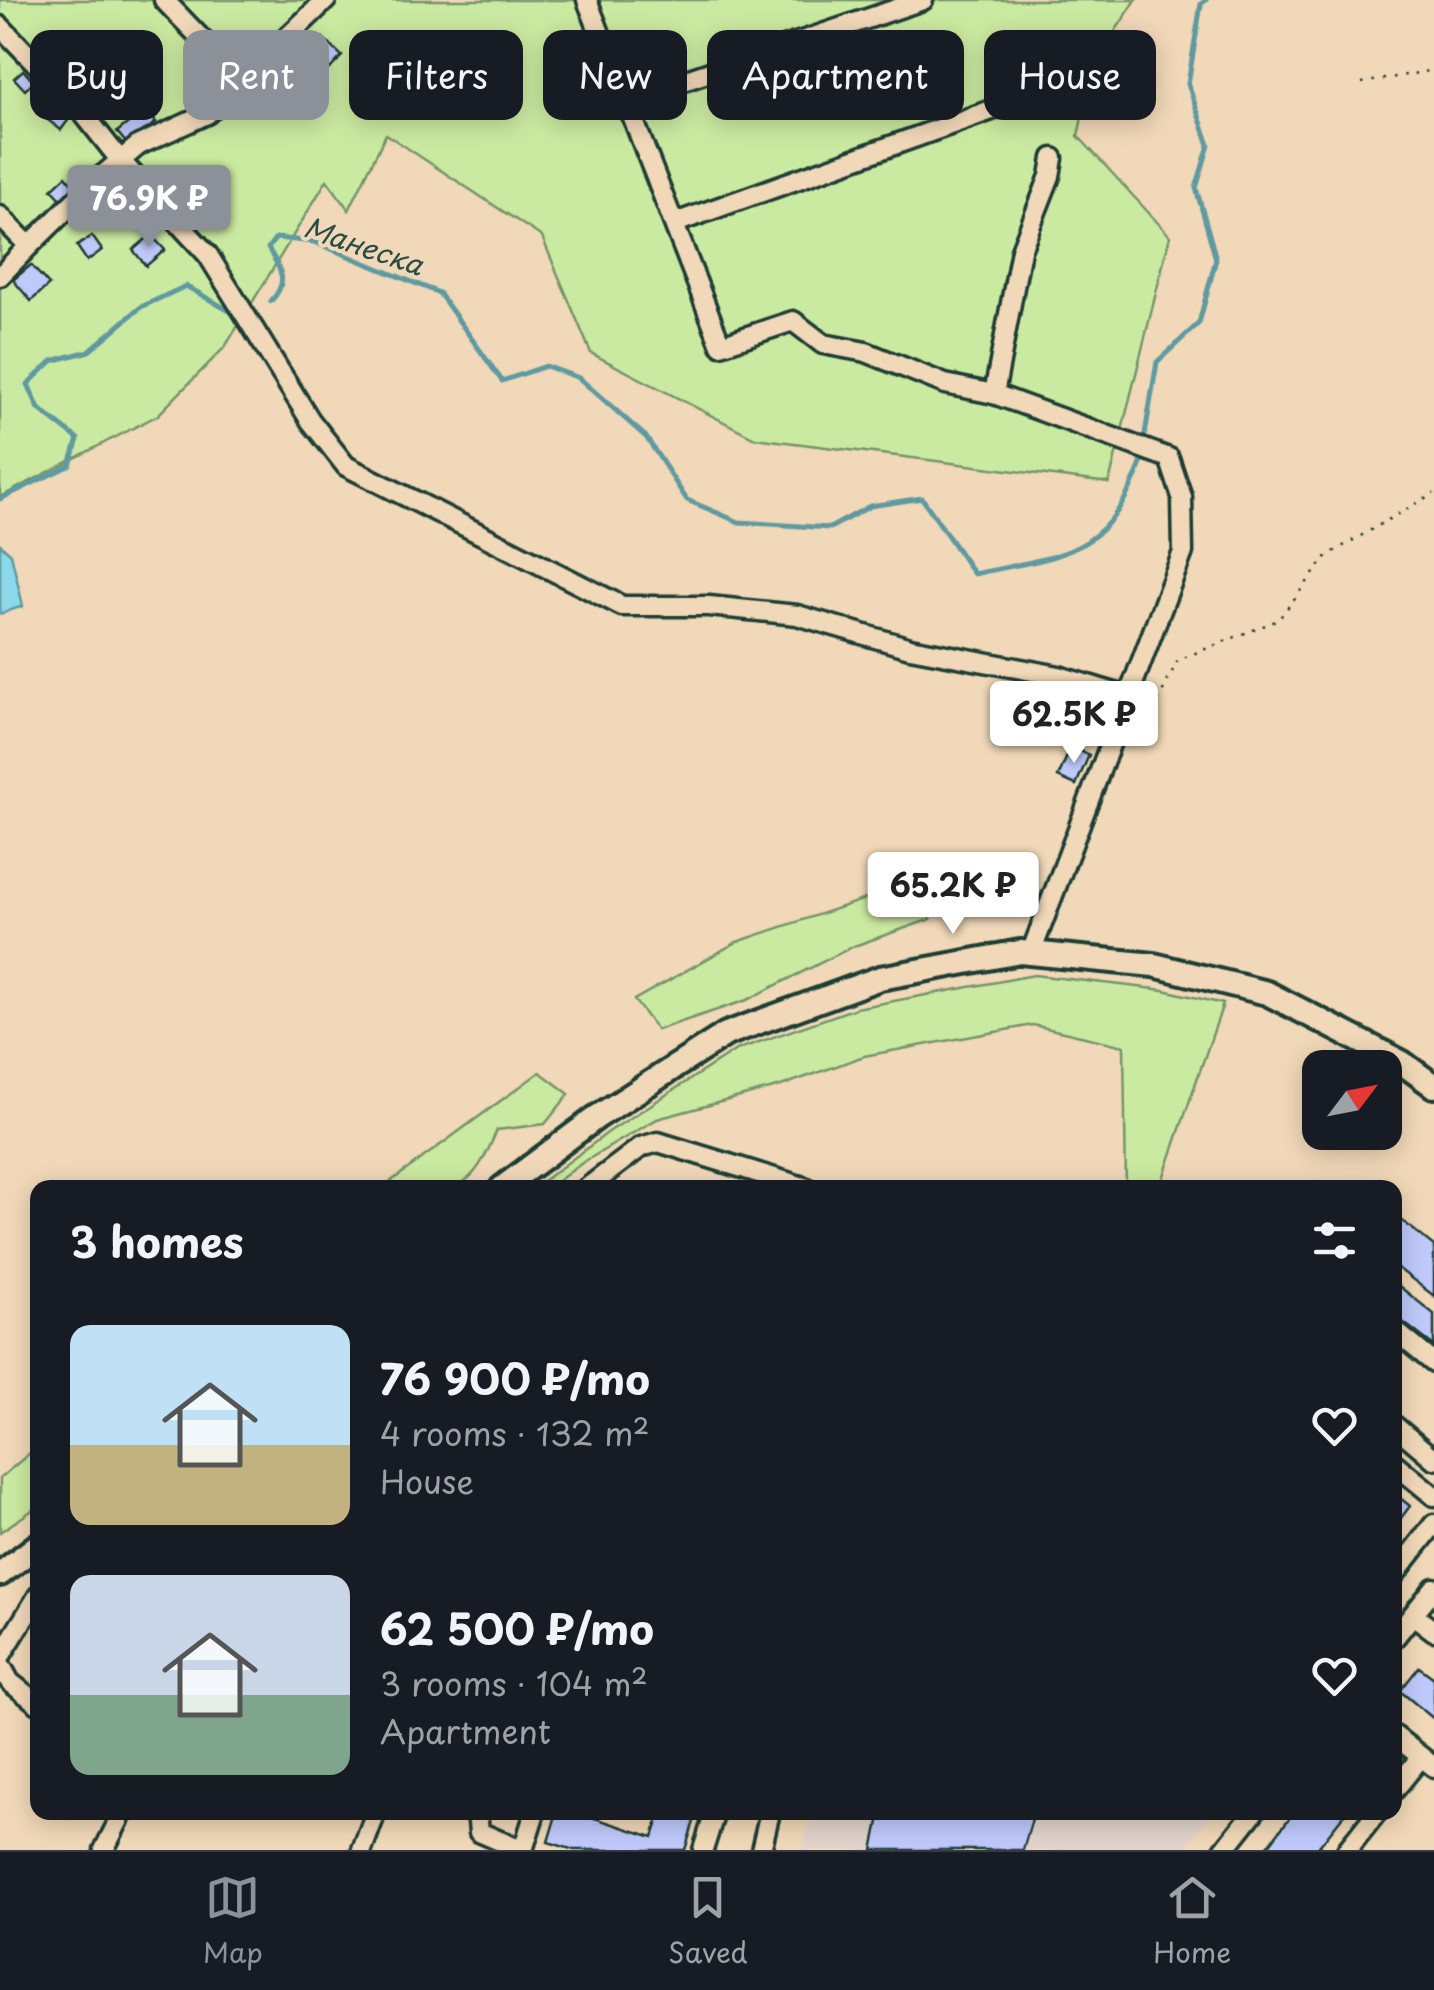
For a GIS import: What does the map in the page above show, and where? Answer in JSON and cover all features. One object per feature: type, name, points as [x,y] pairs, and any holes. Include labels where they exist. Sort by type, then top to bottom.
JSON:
[{"type":"main road","points":[[513,1180],[597,1118],[726,1034],[880,978],[1032,953],[1154,965],[1267,993],[1401,1062],[1434,1086]]},
{"type":"main road","points":[[0,1574],[30,1551]]},
{"type":"street","points":[[164,0],[193,30]]},
{"type":"street","points":[[296,30],[326,0]]},
{"type":"street","points":[[586,0],[598,30]]},
{"type":"street","points":[[687,80],[923,0]]},
{"type":"street","points":[[0,26],[79,108],[120,160],[208,254],[310,420],[346,466],[622,606],[709,606],[798,615],[910,648],[1059,676],[1128,697]]},
{"type":"street","points":[[675,223],[984,113]]},
{"type":"street","points":[[0,276],[120,160],[148,139],[200,120]]},
{"type":"street","points":[[635,120],[722,345],[793,322],[823,344],[866,352],[945,384],[994,394],[1169,458],[1182,497],[1183,552],[1032,953]]},
{"type":"street","points":[[994,394],[1021,250],[1050,176],[1053,158]]},
{"type":"street","points":[[0,216],[29,246]]},
{"type":"street","points":[[597,1180],[641,1147],[658,1142],[780,1180]]},
{"type":"street","points":[[1402,1337],[1434,1363]]},
{"type":"street","points":[[1402,1432],[1434,1459]]},
{"type":"street","points":[[1402,1470],[1434,1496]]},
{"type":"street","points":[[1402,1565],[1434,1524]]},
{"type":"street","points":[[1402,1627],[1434,1588]]},
{"type":"street","points":[[30,1609],[0,1660],[10,1682],[30,1698]]},
{"type":"street","points":[[1413,1615],[1434,1631]]},
{"type":"street","points":[[1402,1742],[1427,1762],[1402,1784]]},
{"type":"street","points":[[104,1850],[119,1820]]},
{"type":"street","points":[[362,1850],[373,1820]]},
{"type":"street","points":[[478,1820],[479,1832],[522,1850],[532,1820]]},
{"type":"street","points":[[703,1850],[712,1820]]},
{"type":"street","points":[[760,1850],[768,1820]]},
{"type":"street","points":[[1224,1850],[1248,1820]]},
{"type":"street","points":[[1347,1850],[1371,1820]]},
{"type":"path","points":[[1362,84],[1434,70]]},
{"type":"path","points":[[1116,726],[1151,715],[1178,660],[1278,620],[1328,555],[1434,494]]},
{"type":"shaded area","points":[[812,1820],[1207,1820],[1183,1850],[801,1850]]},
{"type":"green space","points":[[0,0],[1136,0],[1116,30],[984,30],[984,120],[1082,120],[1078,136],[1170,236],[1109,483],[755,438],[591,353],[542,237],[386,134],[349,210],[327,180],[225,347],[158,415],[0,497]]},
{"type":"green space","points":[[907,885],[931,919],[854,946],[747,1000],[657,1030],[634,1000],[737,942]]},
{"type":"green space","points":[[1034,975],[1164,990],[1223,1004],[1162,1180],[1126,1180],[1124,1046],[1033,1025],[864,1056],[781,1086],[657,1119],[559,1180],[544,1180],[610,1131],[736,1050],[856,1008]]},
{"type":"green space","points":[[540,1072],[569,1094],[545,1124],[497,1130],[477,1169],[466,1180],[393,1180]]},
{"type":"green space","points":[[30,1453],[30,1512],[0,1532],[0,1478]]},
{"type":"water","points":[[0,544],[11,554],[23,606],[0,614]]},
{"type":"building","points":[[329,44],[342,56],[329,68]]},
{"type":"building","points":[[23,70],[30,78],[30,86],[25,90],[14,78]]},
{"type":"building","points":[[48,120],[68,120],[61,130]]},
{"type":"building","points":[[132,120],[156,122],[128,145],[117,132]]},
{"type":"building","points":[[66,176],[76,188],[62,200],[52,189]]},
{"type":"building","points":[[151,235],[165,250],[146,266],[133,250]]},
{"type":"building","points":[[92,236],[102,250],[87,261],[77,246]]},
{"type":"building","points":[[31,265],[49,285],[31,301],[13,280]]},
{"type":"building","points":[[1071,747],[1089,755],[1076,785],[1058,777]]},
{"type":"building","points":[[1402,1221],[1434,1246],[1434,1296],[1402,1271]]},
{"type":"building","points":[[1402,1289],[1434,1314],[1434,1346],[1402,1321]]},
{"type":"building","points":[[1402,1500],[1410,1506],[1402,1517]]},
{"type":"building","points":[[1419,1667],[1434,1678],[1434,1719],[1402,1693]]},
{"type":"building","points":[[555,1820],[601,1820],[653,1837],[658,1820],[694,1820],[685,1850],[574,1850],[548,1842]]},
{"type":"building","points":[[879,1820],[1032,1820],[1023,1850],[873,1850]]},
{"type":"building","points":[[1288,1820],[1340,1820],[1316,1850],[1265,1850]]},
{"type":"waterway","name":"Манеска","points":[[1144,440],[1157,362],[1199,323],[1216,259],[1196,188],[1209,145],[1188,84],[1201,4],[1206,0]]},
{"type":"waterway","name":"Манеска","points":[[271,301],[282,281],[268,248],[276,238],[314,242],[439,293],[502,381],[546,366],[579,378],[646,437],[687,500],[739,522],[830,528],[870,506],[922,498],[974,574],[1058,555],[1097,534],[1128,493],[1142,461]]},
{"type":"waterway","name":"Манеска","points":[[0,499],[70,465],[78,439],[39,409],[28,384],[52,361],[89,351],[141,307],[186,286],[240,317]]}]
